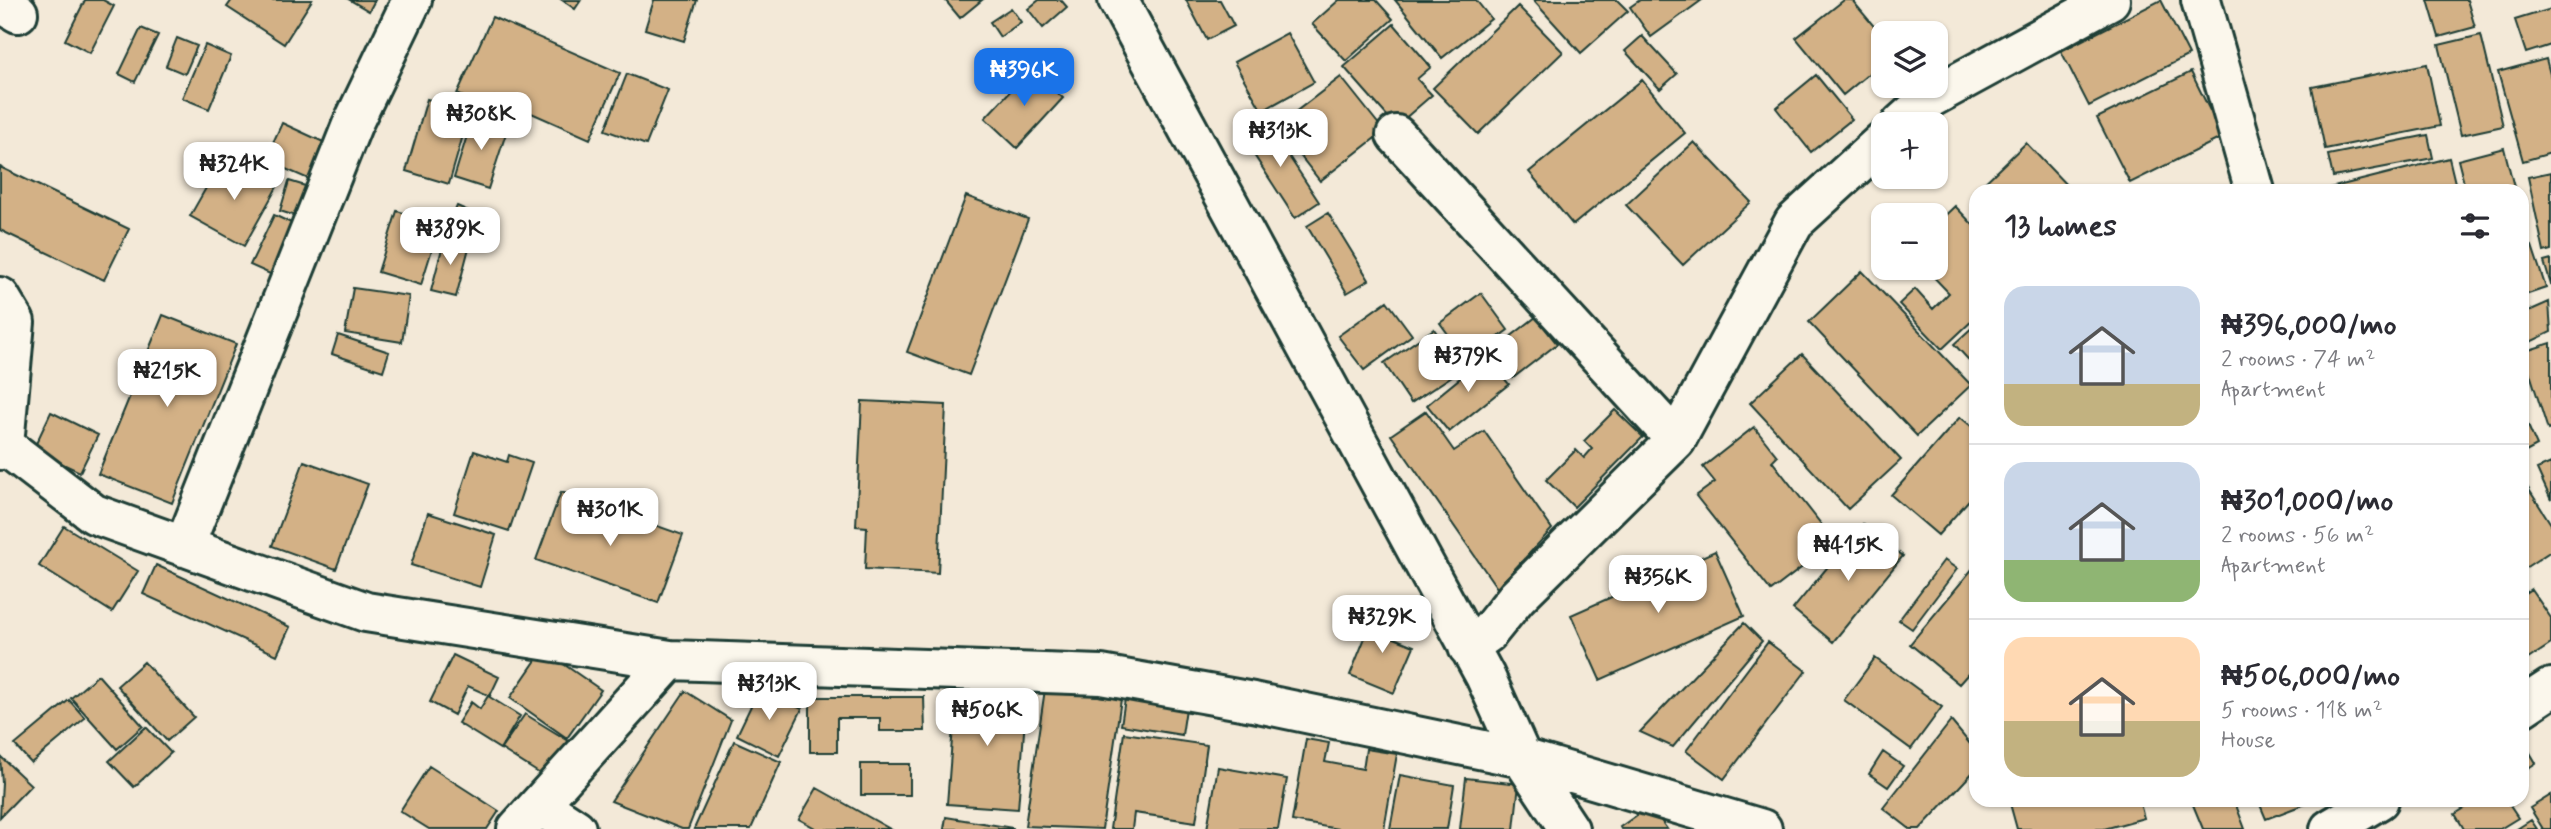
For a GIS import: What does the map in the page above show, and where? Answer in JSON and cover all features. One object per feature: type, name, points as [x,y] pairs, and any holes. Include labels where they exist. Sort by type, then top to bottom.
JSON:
[{"type":"street","points":[[184,547],[352,125],[412,0]]},
{"type":"street","points":[[1118,0],[1468,647],[1522,758],[1569,829]]},
{"type":"street","points":[[1914,112],[1930,98],[2110,0]]},
{"type":"street","points":[[2202,0],[2253,184]]},
{"type":"street","points":[[1396,135],[1676,440]]},
{"type":"street","points":[[1468,647],[1488,633],[1517,597],[1676,440],[1794,222],[1871,152]]},
{"type":"street","points":[[0,297],[15,322],[1,446],[94,514],[366,612],[670,660],[1101,675],[1253,702],[1522,758],[1762,829]]},
{"type":"street","points":[[576,829],[529,817],[670,660]]},
{"type":"street","points":[[2529,702],[2551,688]]},
{"type":"street","points":[[2330,829],[2367,807]]},
{"type":"building","points":[[85,0],[103,0],[114,6],[90,53],[65,40]]},
{"type":"building","points":[[232,0],[312,0],[284,44],[227,7]]},
{"type":"building","points":[[350,0],[375,0],[369,11]]},
{"type":"building","points":[[562,0],[581,0],[575,9]]},
{"type":"building","points":[[654,0],[697,0],[684,41],[645,29]]},
{"type":"building","points":[[945,0],[982,0],[960,18]]},
{"type":"building","points":[[1039,0],[1061,0],[1067,7],[1043,28],[1028,9]]},
{"type":"building","points":[[1186,0],[1220,0],[1234,26],[1207,40]]},
{"type":"building","points":[[1339,0],[1376,0],[1393,19],[1346,61],[1312,24]]},
{"type":"building","points":[[1395,0],[1476,0],[1491,19],[1442,58]]},
{"type":"building","points":[[1533,0],[1617,0],[1628,11],[1581,53]]},
{"type":"building","points":[[1640,0],[1702,0],[1651,37],[1630,7]]},
{"type":"building","points":[[1844,0],[1852,0],[1871,23],[1871,72],[1843,95],[1796,38]]},
{"type":"building","points":[[2161,0],[2189,55],[2089,106],[2061,51]]},
{"type":"building","points":[[2428,0],[2467,0],[2475,27],[2439,37]]},
{"type":"building","points":[[1518,6],[1563,52],[1478,134],[1433,88]]},
{"type":"building","points":[[1011,8],[1021,22],[1000,37],[990,22]]},
{"type":"building","points":[[2551,9],[2551,45],[2526,53],[2515,20]]},
{"type":"building","points":[[492,17],[620,73],[590,139],[495,97],[490,109],[457,94]]},
{"type":"building","points":[[1394,24],[1431,67],[1417,79],[1432,95],[1396,126],[1344,67]]},
{"type":"building","points":[[141,28],[158,35],[135,82],[119,74]]},
{"type":"building","points":[[1287,33],[1314,82],[1262,111],[1234,62]]},
{"type":"building","points":[[2481,35],[2503,126],[2461,135],[2439,45]]},
{"type":"building","points":[[1642,36],[1677,74],[1660,89],[1625,51]]},
{"type":"building","points":[[177,38],[197,46],[185,74],[166,66]]},
{"type":"building","points":[[205,45],[231,56],[209,109],[182,98]]},
{"type":"building","points":[[2546,59],[2551,78],[2551,153],[2523,161],[2498,72]]},
{"type":"building","points":[[2427,64],[2440,126],[2325,149],[2312,87]]},
{"type":"building","points":[[1031,69],[1063,98],[1017,148],[985,118]]},
{"type":"building","points":[[2191,72],[2223,137],[2130,183],[2097,118]]},
{"type":"building","points":[[627,74],[668,90],[646,145],[605,130]]},
{"type":"building","points":[[1816,75],[1852,119],[1811,152],[1776,108]]},
{"type":"building","points":[[1341,77],[1384,131],[1320,181],[1277,126]]},
{"type":"building","points":[[1642,80],[1685,133],[1573,225],[1529,172]]},
{"type":"building","points":[[427,99],[470,111],[449,184],[406,171]]},
{"type":"building","points":[[473,116],[508,127],[488,189],[454,178]]},
{"type":"building","points":[[1265,120],[1319,202],[1295,218],[1241,135]]},
{"type":"building","points":[[282,123],[330,145],[313,181],[265,160]]},
{"type":"building","points":[[2428,135],[2433,158],[2333,177],[2328,155]]},
{"type":"building","points":[[1694,142],[1751,202],[1683,265],[1626,205]]},
{"type":"building","points":[[2026,143],[2065,184],[1983,184]]},
{"type":"building","points":[[2504,148],[2513,184],[2464,184],[2458,160]]},
{"type":"building","points":[[223,158],[277,187],[244,246],[190,216]]},
{"type":"building","points":[[2449,158],[2455,184],[2346,184]]},
{"type":"building","points":[[0,167],[129,229],[104,280],[0,230]]},
{"type":"building","points":[[2551,172],[2551,250],[2544,252],[2528,177]]},
{"type":"building","points":[[289,181],[315,189],[305,219],[280,211]]},
{"type":"building","points":[[966,196],[1028,219],[969,375],[907,352]]},
{"type":"building","points":[[457,206],[489,220],[480,242],[447,228]]},
{"type":"building","points":[[1955,206],[1969,221],[1969,324],[1942,349],[1899,304],[1915,289],[1933,309],[1949,293],[1937,280],[1948,280],[1948,213]]},
{"type":"building","points":[[397,211],[433,222],[427,241],[434,243],[421,285],[378,272]]},
{"type":"building","points":[[1328,213],[1369,280],[1347,293],[1307,226]]},
{"type":"building","points":[[274,215],[302,228],[279,278],[250,265]]},
{"type":"building","points":[[445,237],[470,244],[456,297],[431,291]]},
{"type":"building","points":[[2532,246],[2546,288],[2529,294],[2529,247]]},
{"type":"building","points":[[2551,260],[2551,285],[2544,262]]},
{"type":"building","points":[[1862,271],[1969,383],[1969,387],[1917,436],[1809,322]]},
{"type":"building","points":[[353,288],[409,296],[402,342],[345,333]]},
{"type":"building","points":[[1481,293],[1508,330],[1467,360],[1440,323]]},
{"type":"building","points":[[1387,301],[1412,335],[1364,370],[1338,336]]},
{"type":"building","points":[[2549,302],[2551,332],[2529,343],[2529,311]]},
{"type":"building","points":[[163,315],[236,344],[172,503],[98,474]]},
{"type":"building","points":[[1536,317],[1557,344],[1513,378],[1492,351]]},
{"type":"building","points":[[1434,329],[1461,370],[1411,403],[1384,363]]},
{"type":"building","points":[[1969,330],[1969,360],[1954,344]]},
{"type":"building","points":[[338,335],[389,352],[383,371],[332,354]]},
{"type":"building","points":[[2551,343],[2551,429],[2548,430],[2529,371],[2529,350]]},
{"type":"building","points":[[1802,354],[1901,460],[1848,509],[1750,403]]},
{"type":"building","points":[[1486,357],[1509,384],[1449,432],[1427,405]]},
{"type":"building","points":[[862,401],[946,405],[938,573],[865,569],[867,527],[856,526]]},
{"type":"building","points":[[1615,410],[1643,437],[1574,507],[1546,480],[1576,450],[1584,458],[1592,449],[1584,441]]},
{"type":"building","points":[[1426,411],[1454,451],[1484,431],[1552,529],[1497,588],[1391,435]]},
{"type":"building","points":[[51,412],[98,435],[80,472],[33,450]]},
{"type":"building","points":[[1960,417],[1969,424],[1969,500],[1938,535],[1891,495]]},
{"type":"building","points":[[1754,427],[1777,456],[1772,461],[1835,542],[1771,591],[1696,496],[1715,482],[1703,467]]},
{"type":"building","points":[[2529,428],[2537,446],[2529,450]]},
{"type":"building","points":[[474,451],[507,462],[509,455],[532,463],[509,531],[454,513]]},
{"type":"building","points":[[304,461],[368,484],[336,569],[272,546]]},
{"type":"building","points":[[2551,463],[2551,500],[2537,469]]},
{"type":"building","points":[[2529,490],[2551,524],[2551,551],[2529,565]]},
{"type":"building","points":[[561,492],[683,535],[658,603],[536,560]]},
{"type":"building","points":[[428,513],[496,535],[480,587],[411,565]]},
{"type":"building","points":[[1863,524],[1903,556],[1833,642],[1793,609]]},
{"type":"building","points":[[64,526],[138,571],[112,612],[39,566]]},
{"type":"building","points":[[1715,551],[1744,616],[1600,680],[1571,615]]},
{"type":"building","points":[[1944,560],[1957,569],[1912,629],[1899,620]]},
{"type":"building","points":[[156,565],[290,627],[277,655],[143,594]]},
{"type":"building","points":[[1969,573],[1969,673],[1959,684],[1910,644]]},
{"type":"building","points":[[2531,589],[2551,618],[2551,644],[2529,658]]},
{"type":"building","points":[[1375,613],[1401,623],[1394,638],[1414,646],[1394,693],[1350,675]]},
{"type":"building","points":[[1744,623],[1762,641],[1673,747],[1640,732]]},
{"type":"building","points":[[1768,642],[1806,671],[1724,779],[1686,751]]},
{"type":"building","points":[[543,650],[601,690],[567,738],[510,698]]},
{"type":"building","points":[[453,655],[499,677],[490,696],[468,686],[454,715],[430,702]]},
{"type":"building","points":[[1875,658],[1942,707],[1911,749],[1844,700]]},
{"type":"building","points":[[144,662],[194,717],[167,741],[117,686]]},
{"type":"building","points":[[98,675],[143,726],[117,749],[71,698]]},
{"type":"building","points":[[956,688],[1027,693],[1018,809],[947,804]]},
{"type":"building","points":[[759,689],[802,709],[779,756],[737,735]]},
{"type":"building","points":[[1045,689],[1121,699],[1102,829],[1025,826]]},
{"type":"building","points":[[685,691],[731,720],[688,829],[682,829],[611,801]]},
{"type":"building","points":[[1126,692],[1187,702],[1182,735],[1121,725]]},
{"type":"building","points":[[488,696],[520,716],[500,749],[458,723],[471,702],[480,709]]},
{"type":"building","points":[[810,697],[924,697],[925,731],[880,731],[880,718],[837,718],[837,752],[810,752]]},
{"type":"building","points":[[69,700],[85,718],[31,763],[15,745]]},
{"type":"building","points":[[525,714],[572,743],[548,779],[501,749]]},
{"type":"building","points":[[1951,721],[1969,743],[1969,776],[1920,829],[1910,829],[1883,808]]},
{"type":"building","points":[[146,727],[171,753],[134,787],[109,761]]},
{"type":"building","points":[[1124,733],[1207,745],[1196,822],[1134,813],[1132,829],[1110,829]]},
{"type":"building","points":[[1306,739],[1329,743],[1325,762],[1363,769],[1366,749],[1397,754],[1384,829],[1338,829],[1292,821]]},
{"type":"building","points":[[734,741],[781,762],[751,829],[694,829]]},
{"type":"building","points":[[2529,751],[2536,763],[2529,768]]},
{"type":"building","points":[[1883,752],[1903,766],[1888,787],[1869,774]]},
{"type":"building","points":[[0,756],[31,785],[0,817],[2,783]]},
{"type":"building","points":[[861,764],[910,764],[910,795],[861,795]]},
{"type":"building","points":[[429,766],[499,811],[487,829],[429,829],[400,811]]},
{"type":"building","points":[[1218,767],[1287,779],[1278,829],[1207,829]]},
{"type":"building","points":[[1400,775],[1454,785],[1447,829],[1390,829]]},
{"type":"building","points":[[1466,778],[1519,784],[1514,829],[1460,829]]},
{"type":"building","points":[[817,788],[890,829],[817,829],[799,819]]},
{"type":"building","points":[[2551,795],[2551,829],[2543,829],[2530,808]]},
{"type":"building","points":[[1650,806],[1667,829],[1621,829],[1620,827]]},
{"type":"building","points":[[2011,807],[2141,807],[2144,818],[2104,829],[2017,829]]},
{"type":"building","points":[[2194,807],[2237,807],[2245,829],[2203,829]]},
{"type":"building","points":[[2261,807],[2298,807],[2266,819]]},
{"type":"building","points":[[2466,807],[2511,807],[2518,818],[2500,829],[2464,829],[2455,814]]},
{"type":"building","points":[[946,817],[1013,828],[1013,829],[944,829]]},
{"type":"building","points":[[2531,820],[2537,829],[2517,829]]}]
